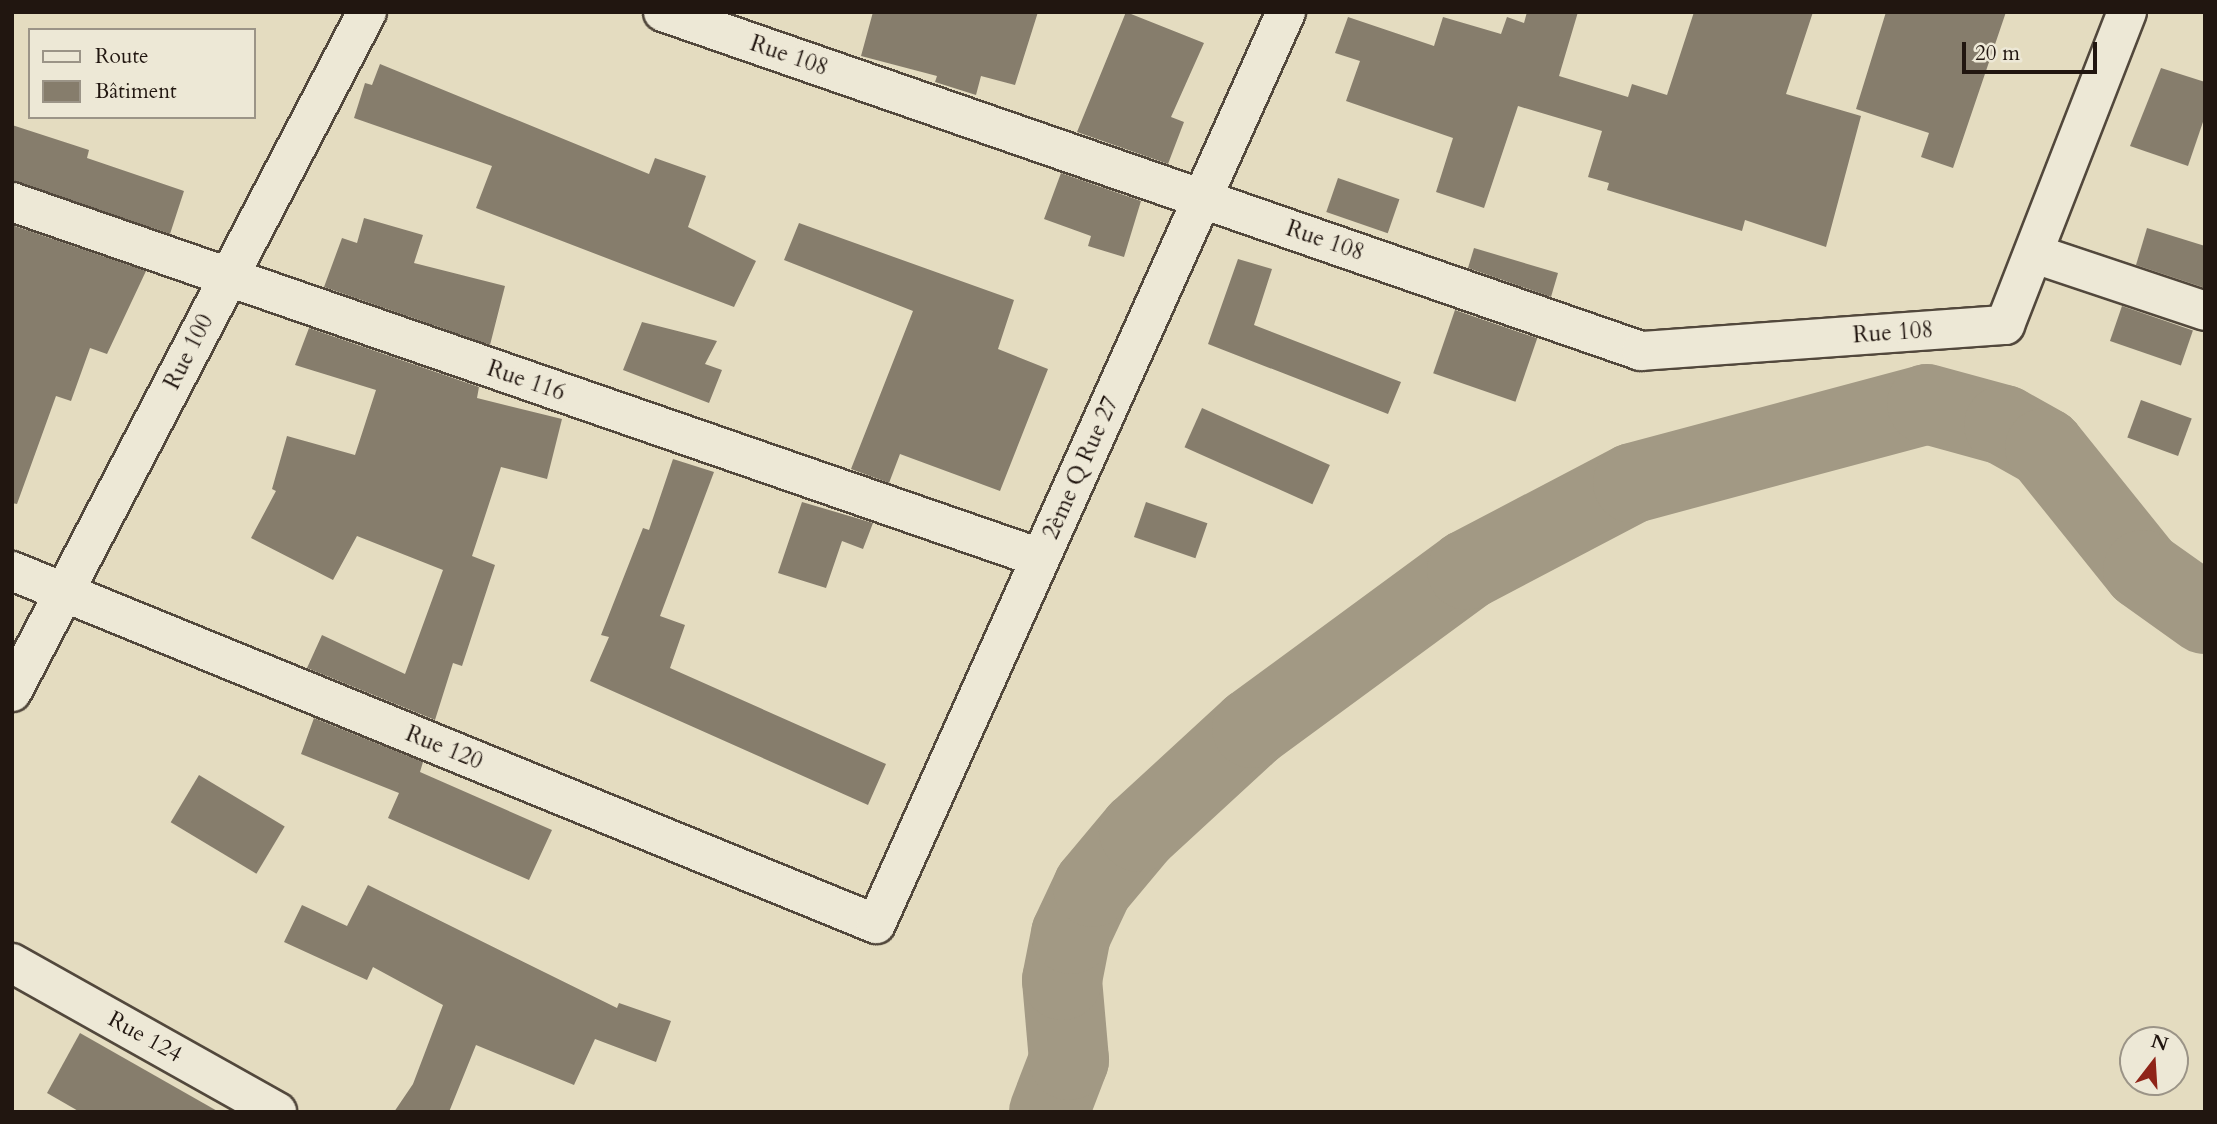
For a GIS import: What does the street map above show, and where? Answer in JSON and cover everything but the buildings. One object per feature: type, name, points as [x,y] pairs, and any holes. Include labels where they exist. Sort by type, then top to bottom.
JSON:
[{"type":"street","name":"Rue 100","points":[[12,692],[367,12]]},
{"type":"street","name":"Rue 108","points":[[663,12],[1641,351],[2006,325],[2035,254]]},
{"type":"street","name":"2ème Q Rue 27","points":[[876,924],[1286,12]]},
{"type":"street","points":[[2127,12],[2035,254],[2205,311]]},
{"type":"street","name":"Rue 116","points":[[12,202],[1040,558]]},
{"type":"street","name":"Rue 120","points":[[12,571],[876,924]]},
{"type":"street","name":"Rue 124","points":[[12,962],[277,1112]]},
{"type":"waterway","points":[[1049,1112],[1069,1060],[1062,980],[1071,934],[1093,887],[1139,832],[1252,728],[1467,570],[1633,483],[1927,404],[2004,425],[2045,448],[2143,570],[2205,614]]}]
